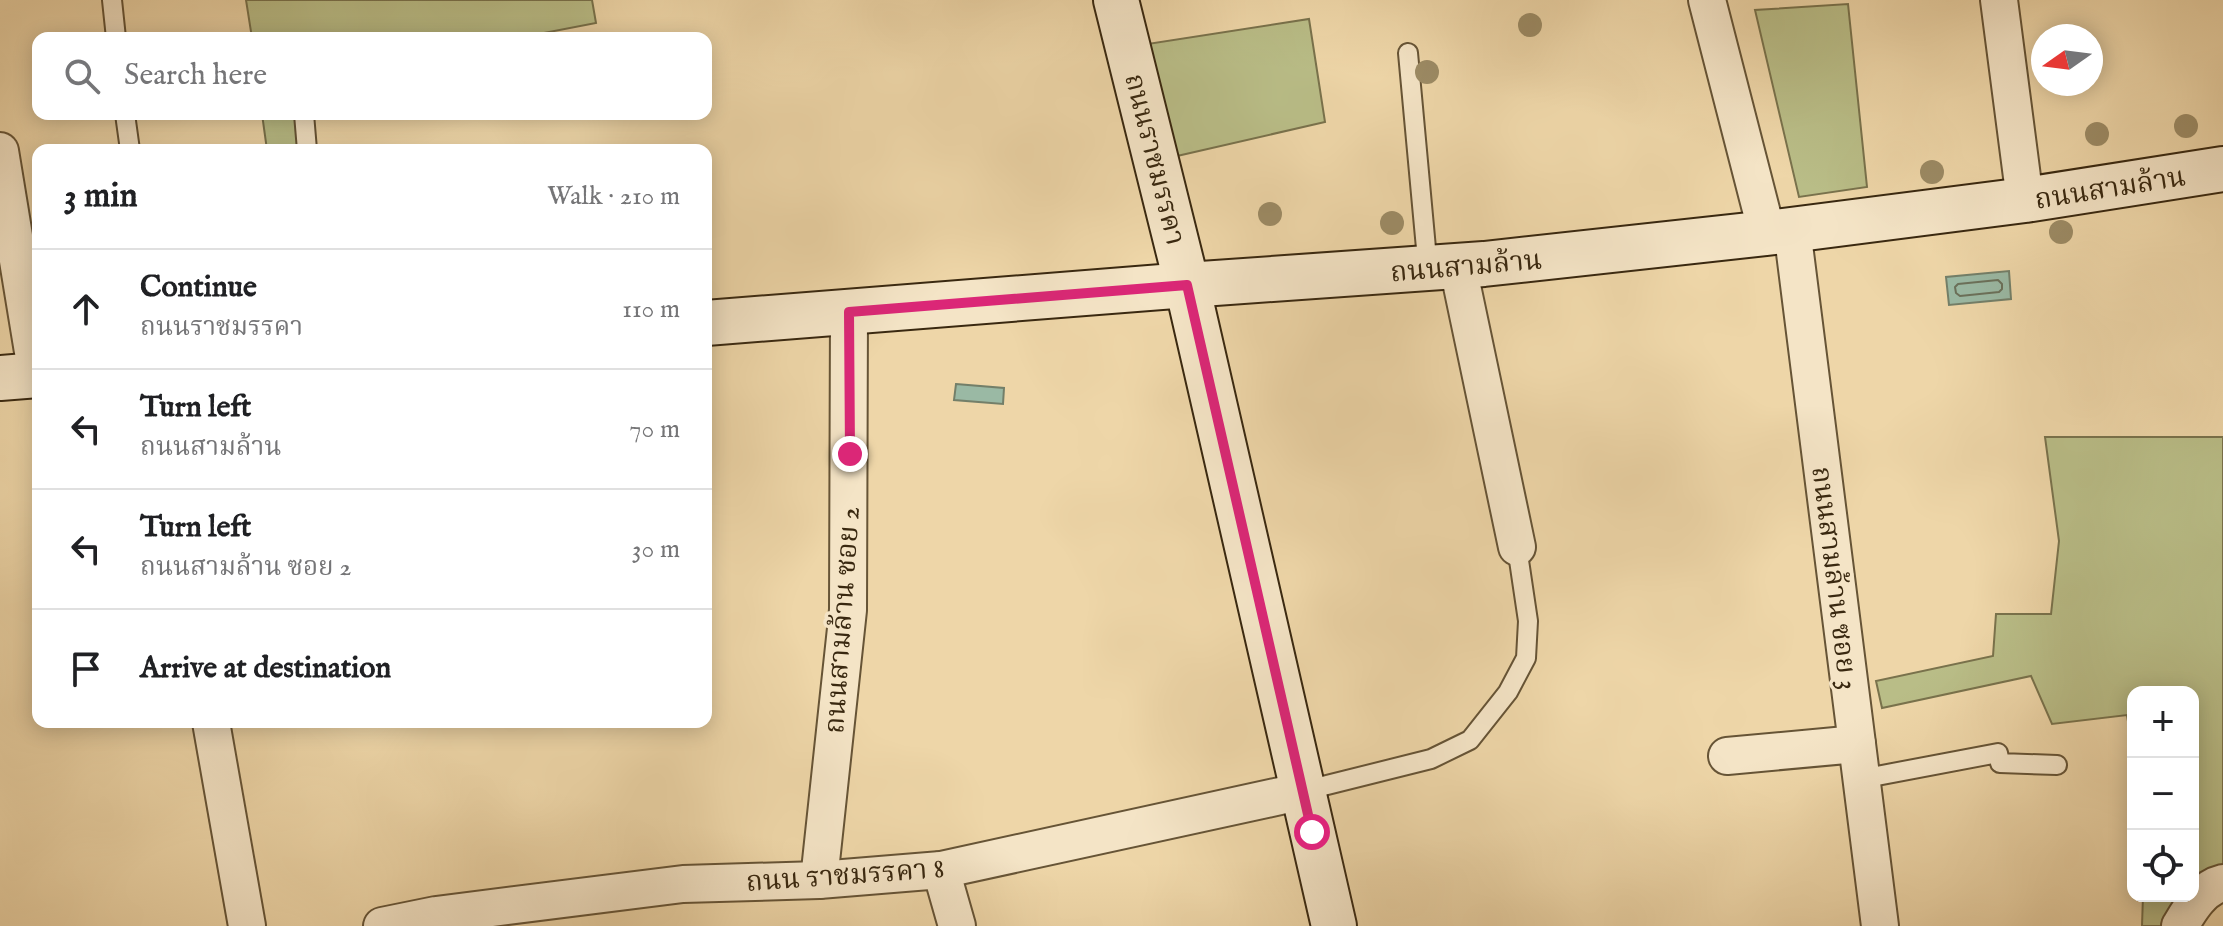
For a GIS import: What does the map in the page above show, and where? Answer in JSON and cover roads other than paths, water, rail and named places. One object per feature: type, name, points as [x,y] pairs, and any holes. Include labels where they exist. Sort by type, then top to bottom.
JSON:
[{"type":"street","name":"ถนนราชมรรคา","points":[[1116,0],[1187,285],[1334,926]]},
{"type":"street","name":"ถนนสามล้าน ซอย 3","points":[[1707,0],[1780,231],[1857,744],[1880,926]]},
{"type":"street","points":[[1999,0],[2025,200]]},
{"type":"street","points":[[0,151],[32,340]]},
{"type":"street","name":"ถนนสามล้าน","points":[[712,323],[1443,268],[2221,179]]},
{"type":"street","points":[[1443,268],[1517,547]]},
{"type":"street","name":"ถนนสามล้าน ซอย 2","points":[[819,880],[848,610],[849,312]]},
{"type":"street","points":[[0,378],[32,376]]},
{"type":"street","points":[[212,728],[247,926]]},
{"type":"street","points":[[1727,756],[1857,744]]},
{"type":"street","name":"ถนน ราชมรรคา 8","points":[[382,926],[436,915],[683,884],[819,880],[941,870],[1303,791]]},
{"type":"street","points":[[941,870],[957,926]]},
{"type":"street","points":[[2180,926],[2192,904],[2214,885],[2223,883]]},
{"type":"lane","points":[[112,0],[115,32]]},
{"type":"lane","points":[[1408,53],[1443,268]]},
{"type":"lane","points":[[126,120],[129,144]]},
{"type":"lane","points":[[304,120],[306,144]]},
{"type":"lane","points":[[1303,791],[1431,759],[1470,740],[1508,692],[1526,658],[1528,621],[1517,547]]},
{"type":"lane","points":[[1861,779],[1998,753],[2000,763],[2057,765]]},
{"type":"water","points":[[2009,271],[2011,299],[1949,305],[1946,277]]},
{"type":"water","points":[[956,384],[1004,388],[1003,404],[954,400]]}]
